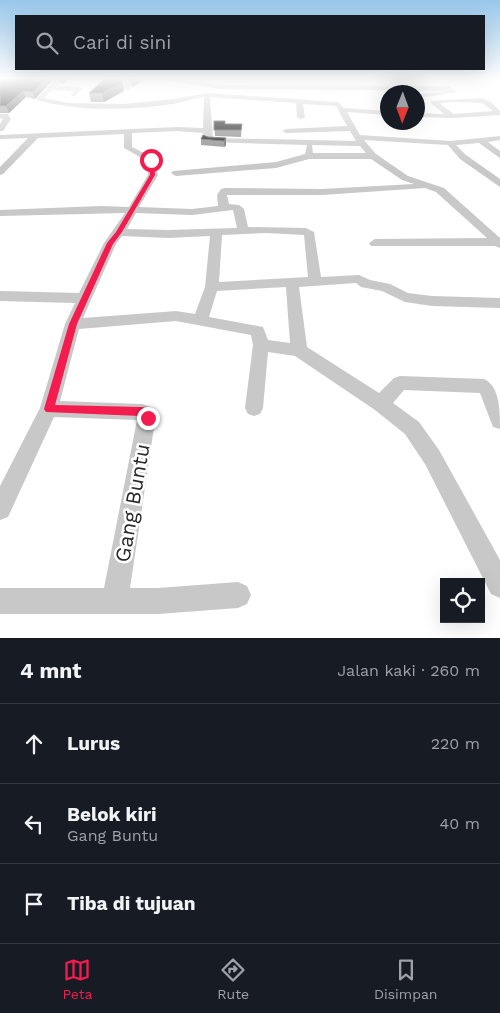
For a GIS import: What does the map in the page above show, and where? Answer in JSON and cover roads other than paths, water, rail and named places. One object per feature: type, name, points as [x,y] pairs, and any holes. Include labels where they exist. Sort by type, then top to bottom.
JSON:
[{"type":"street","points":[[87,108],[100,110],[119,108]]},
{"type":"street","points":[[207,108],[208,139],[279,153],[309,156],[373,156]]},
{"type":"street","points":[[300,108],[301,118]]},
{"type":"street","points":[[441,108],[452,116]]},
{"type":"street","points":[[343,110],[380,112]]},
{"type":"street","points":[[343,110],[360,141],[373,156],[405,178],[440,190],[499,243]]},
{"type":"street","points":[[425,115],[452,116],[499,113]]},
{"type":"street","points":[[0,116],[5,116],[7,120],[0,129]]},
{"type":"street","points":[[286,131],[354,128]]},
{"type":"street","points":[[0,137],[34,136],[94,130],[180,129],[207,131]]},
{"type":"street","points":[[0,508],[49,409],[73,324],[84,298],[110,243],[119,232],[153,175],[153,167],[149,158],[128,148],[128,131]]},
{"type":"street","points":[[0,172],[34,136]]},
{"type":"street","points":[[176,173],[279,153],[309,143],[360,141],[450,143],[500,138]]},
{"type":"street","points":[[481,140],[500,156]]},
{"type":"street","points":[[309,143],[309,156]]},
{"type":"street","points":[[450,143],[462,157],[500,184]]},
{"type":"street","points":[[224,208],[222,195],[225,191],[270,197],[428,186]]},
{"type":"street","points":[[0,213],[90,209],[192,212],[239,208],[243,231]]},
{"type":"street","points":[[119,232],[306,232],[310,234],[315,282]]},
{"type":"street","points":[[200,320],[212,287],[216,232]]},
{"type":"street","points":[[375,242],[499,243]]},
{"type":"street","points":[[212,287],[359,279],[366,284],[385,287],[405,297],[432,301],[500,303]]},
{"type":"street","points":[[292,283],[299,350]]},
{"type":"street","points":[[0,296],[84,298]]},
{"type":"street","points":[[73,324],[176,316],[258,331],[261,345],[254,408]]},
{"type":"street","points":[[261,345],[299,350],[404,420],[420,437],[500,585]]},
{"type":"street","points":[[380,404],[401,382],[484,386],[490,392],[500,421]]},
{"type":"street","name":"Gang Buntu","points":[[49,409],[142,412],[147,414],[115,600]]},
{"type":"street","points":[[0,600],[158,601],[238,595]]}]
